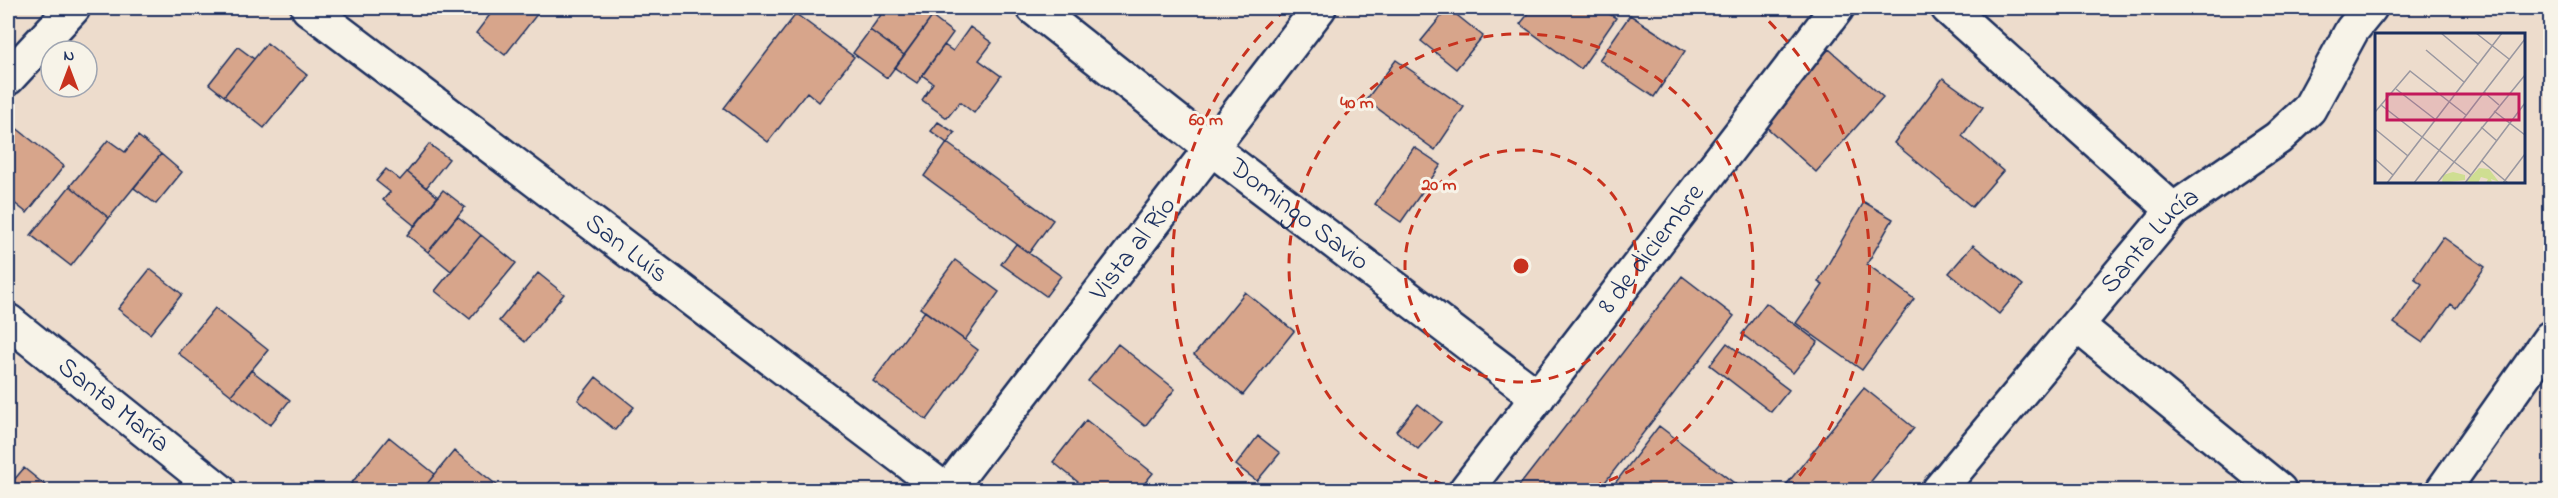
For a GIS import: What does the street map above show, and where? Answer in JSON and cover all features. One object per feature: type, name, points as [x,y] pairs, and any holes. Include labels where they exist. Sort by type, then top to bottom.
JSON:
[{"type":"street","points":[[8,78],[73,8]]},
{"type":"street","name":"San Luís","points":[[308,8],[947,490]]},
{"type":"street","name":"Domingo Savio","points":[[1034,8],[1211,148],[1538,397]]},
{"type":"street","name":"Vista al Río","points":[[947,490],[1319,8]]},
{"type":"street","name":"8 de diciembre","points":[[1466,490],[1837,8]]},
{"type":"street","points":[[1948,8],[2173,210]]},
{"type":"street","name":"Santa Lucía","points":[[1939,490],[2173,210],[2278,138],[2309,109],[2352,30],[2370,8]]},
{"type":"street","name":"Santa María","points":[[8,321],[219,490]]},
{"type":"street","points":[[2078,326],[2279,490]]},
{"type":"street","points":[[2443,490],[2550,338]]},
{"type":"building","points":[[495,8],[531,8],[538,13],[505,55],[476,33]]},
{"type":"building","points":[[886,8],[918,8],[932,17],[904,55],[870,30]]},
{"type":"building","points":[[1448,8],[1483,36],[1456,69],[1421,41]]},
{"type":"building","points":[[1533,8],[1600,8],[1616,18],[1581,69],[1520,24]]},
{"type":"building","points":[[796,14],[854,57],[819,102],[807,92],[768,142],[724,108]]},
{"type":"building","points":[[1630,15],[1685,51],[1654,97],[1599,60]]},
{"type":"building","points":[[932,17],[953,33],[917,83],[895,68]]},
{"type":"building","points":[[970,27],[992,43],[979,60],[1001,76],[974,113],[960,102],[947,118],[922,100],[933,83],[922,75],[944,45],[953,51]]},
{"type":"building","points":[[870,30],[904,55],[887,78],[853,53]]},
{"type":"building","points":[[267,43],[307,75],[264,128],[224,96]]},
{"type":"building","points":[[238,47],[254,59],[224,96],[209,84]]},
{"type":"building","points":[[1829,49],[1883,97],[1816,172],[1762,123]]},
{"type":"building","points":[[1396,60],[1464,107],[1435,150],[1366,100]]},
{"type":"building","points":[[1943,78],[1983,107],[1962,136],[2003,171],[1972,207],[1894,143]]},
{"type":"building","points":[[938,122],[955,133],[947,143],[931,131]]},
{"type":"building","points":[[10,123],[64,166],[27,213],[8,198],[8,127]]},
{"type":"building","points":[[138,136],[161,154],[109,218],[70,186],[108,140],[125,152]]},
{"type":"building","points":[[947,143],[1053,220],[1029,253],[924,176]]},
{"type":"building","points":[[429,144],[449,159],[426,188],[407,172]]},
{"type":"building","points":[[1414,147],[1441,165],[1401,222],[1375,204]]},
{"type":"building","points":[[161,154],[182,172],[156,204],[134,188]]},
{"type":"building","points":[[386,169],[400,180],[407,172],[438,197],[415,226],[383,200],[390,192],[376,181]]},
{"type":"building","points":[[70,186],[109,218],[71,266],[31,235]]},
{"type":"building","points":[[443,190],[465,207],[428,252],[407,235]]},
{"type":"building","points":[[1864,202],[1893,219],[1867,264],[1914,299],[1862,370],[1796,323],[1823,285],[1818,282]]},
{"type":"building","points":[[457,216],[481,235],[451,271],[428,252]]},
{"type":"building","points":[[481,235],[516,263],[470,319],[435,291]]},
{"type":"building","points":[[2443,237],[2485,267],[2456,308],[2451,304],[2423,343],[2394,323],[2422,284],[2414,278]]},
{"type":"building","points":[[1016,244],[1061,276],[1046,296],[1001,264]]},
{"type":"building","points":[[1973,245],[2023,285],[1999,314],[1949,273]]},
{"type":"building","points":[[955,260],[999,292],[965,340],[920,308]]},
{"type":"building","points":[[150,269],[182,294],[150,334],[118,309]]},
{"type":"building","points":[[538,273],[564,294],[525,342],[499,321]]},
{"type":"building","points":[[1682,276],[1734,316],[1602,486],[1608,490],[1516,490]]},
{"type":"building","points":[[1245,292],[1294,331],[1243,395],[1194,355]]},
{"type":"building","points":[[1766,303],[1818,342],[1793,373],[1742,334]]},
{"type":"building","points":[[215,308],[268,350],[231,395],[178,353]]},
{"type":"building","points":[[925,311],[978,350],[927,420],[873,381]]},
{"type":"building","points":[[1727,343],[1789,390],[1771,412],[1710,365]]},
{"type":"building","points":[[1118,344],[1175,389],[1145,426],[1088,381]]},
{"type":"building","points":[[251,370],[290,400],[270,425],[231,395]]},
{"type":"building","points":[[596,377],[634,407],[615,430],[578,400]]},
{"type":"building","points":[[1864,388],[1914,428],[1864,490],[1782,490]]},
{"type":"building","points":[[1418,404],[1441,422],[1418,449],[1396,431]]},
{"type":"building","points":[[1086,420],[1153,473],[1139,490],[1088,490],[1053,462]]},
{"type":"building","points":[[1659,426],[1738,486],[1735,490],[1616,490],[1612,487]]},
{"type":"building","points":[[1258,436],[1280,453],[1257,481],[1236,465]]},
{"type":"building","points":[[389,437],[435,474],[422,490],[356,490],[350,485]]},
{"type":"building","points":[[454,451],[498,486],[494,490],[422,490]]},
{"type":"building","points":[[24,468],[51,490],[8,490]]}]
